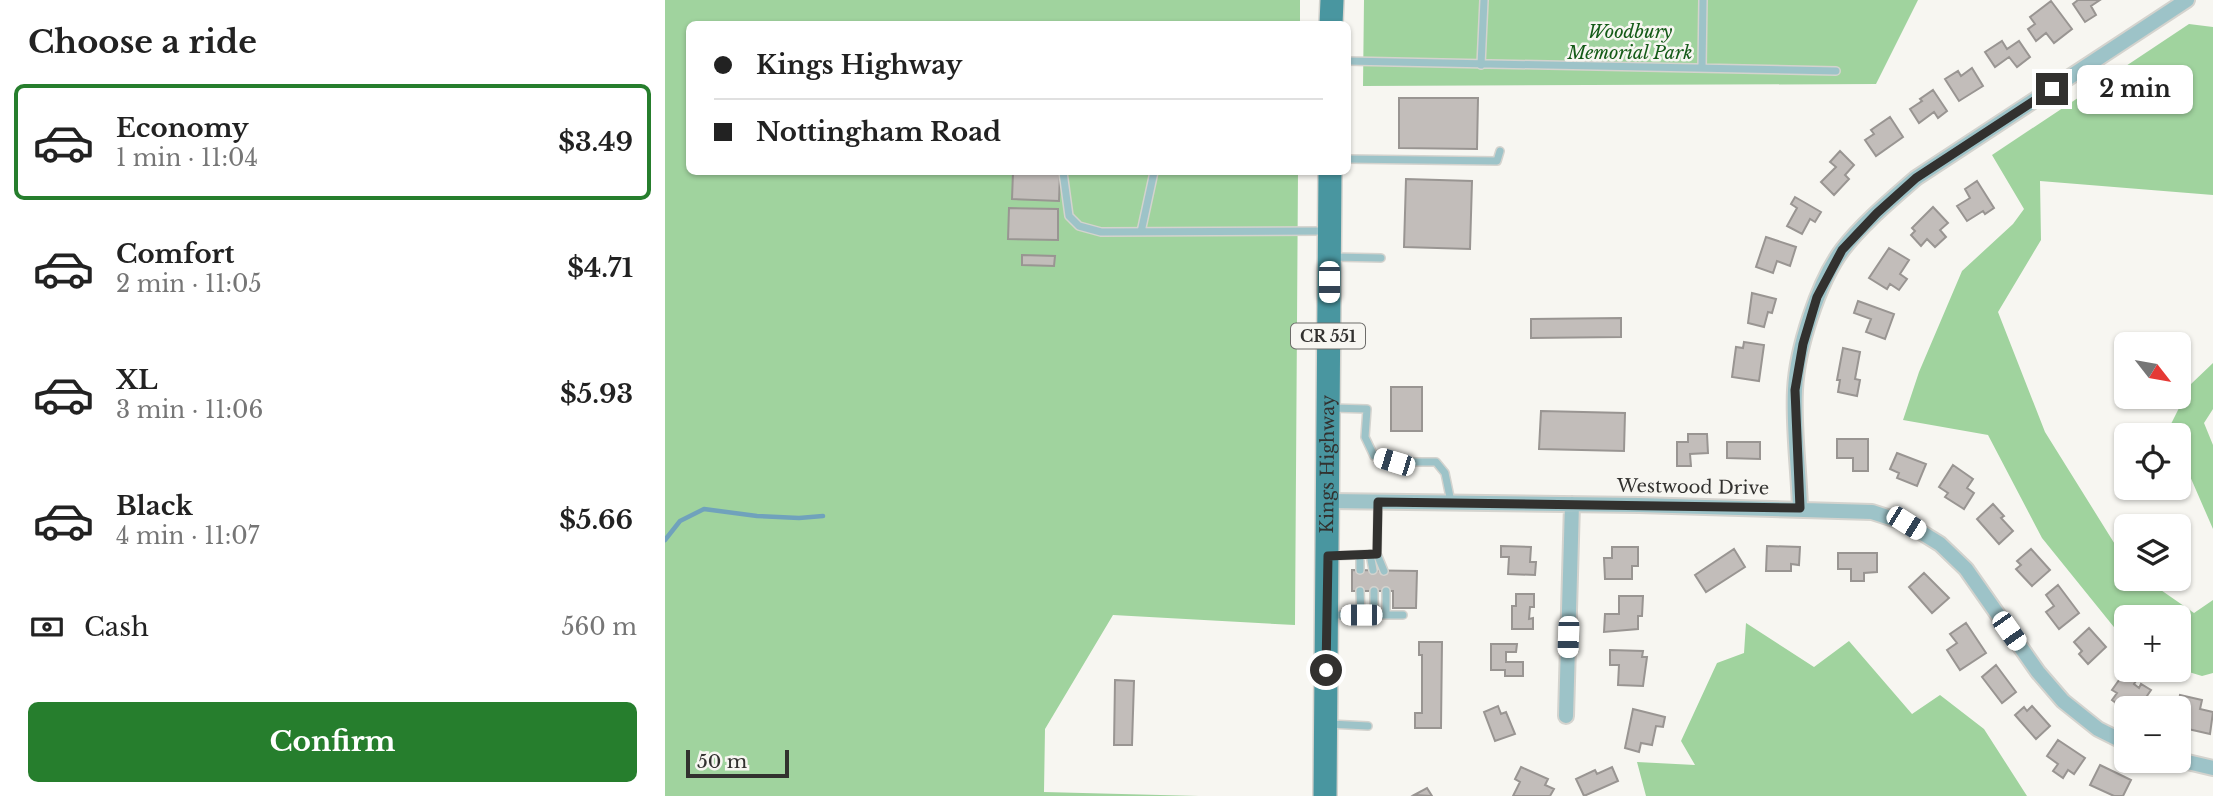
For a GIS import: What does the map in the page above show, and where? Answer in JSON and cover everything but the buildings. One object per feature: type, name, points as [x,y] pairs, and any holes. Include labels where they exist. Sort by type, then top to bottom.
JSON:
[{"type":"main road","points":[[1331,21],[1332,0]]},
{"type":"main road","name":"Kings Highway","points":[[1325,796],[1330,175]]},
{"type":"street","points":[[1800,508],[1795,390],[1803,344],[1817,297],[1842,250],[1877,213],[1916,178],[2187,0]]},
{"type":"street","name":"Westwood Drive","points":[[1329,501],[1800,508],[1872,512],[1906,523],[1940,544],[1966,569],[2038,672],[2063,701],[2098,729],[2114,737]]},
{"type":"street","points":[[1566,716],[1571,504]]},
{"type":"street","points":[[2191,763],[2213,768]]},
{"type":"lane","points":[[1481,65],[1484,0]]},
{"type":"lane","points":[[1702,68],[1703,0]]},
{"type":"lane","points":[[1351,61],[1836,71]]},
{"type":"lane","points":[[1351,159],[1497,161],[1500,151]]},
{"type":"lane","points":[[1063,175],[1069,216],[1079,226],[1101,232],[1329,232]]},
{"type":"lane","points":[[1141,232],[1153,175]]},
{"type":"lane","points":[[1329,257],[1381,258]]},
{"type":"lane","points":[[1328,408],[1367,408],[1365,438],[1374,456],[1394,462],[1436,462],[1445,473],[1451,502]]},
{"type":"lane","points":[[1373,570],[1378,502]]},
{"type":"lane","points":[[1328,556],[1374,554]]},
{"type":"lane","points":[[1374,554],[1384,570]]},
{"type":"lane","points":[[1360,555],[1360,570]]},
{"type":"lane","points":[[1360,591],[1361,615]]},
{"type":"lane","points":[[1374,591],[1374,615]]},
{"type":"lane","points":[[1385,615],[1386,591]]},
{"type":"lane","points":[[1327,615],[1403,615]]},
{"type":"lane","points":[[1326,724],[1368,726]]},
{"type":"green space","points":[[665,0],[1300,0],[1300,21],[686,21],[686,175],[1298,175],[1295,625],[1113,615],[1045,729],[1044,792],[1199,796],[665,796]]},
{"type":"green space","name":"Woodbury Memorial Park","points":[[1364,0],[1918,0],[1876,84],[1363,86]]},
{"type":"green space","points":[[2189,24],[2213,27],[2213,195],[2040,181],[2041,240],[1998,312],[2045,432],[2114,543],[2114,591],[2162,591],[2182,605],[2114,605],[2114,627],[2042,538],[1988,435],[1903,420],[1919,372],[1962,271],[2013,224],[2024,209],[1992,155]]},
{"type":"green space","points":[[2213,363],[2213,409],[2204,423],[2213,445],[2213,529],[2191,479],[2191,423],[2172,423],[2178,410],[2191,410],[2191,384]]},
{"type":"green space","points":[[2213,600],[2213,673],[2202,676],[2191,673],[2191,611],[2194,613]]},
{"type":"green space","points":[[1746,623],[1814,667],[1849,641],[1912,714],[1940,695],[1984,729],[2027,796],[1646,796],[1637,762],[1695,765],[1681,741],[1717,663],[1744,653]]},
{"type":"waterway","points":[[665,540],[680,521],[704,509],[757,516],[823,516]]},
{"type":"route","points":[[1326,670],[1328,556],[1377,554],[1378,502],[1800,508],[1795,390],[1803,344],[1817,297],[1842,250],[1877,213],[1916,178],[2052,89]]}]
